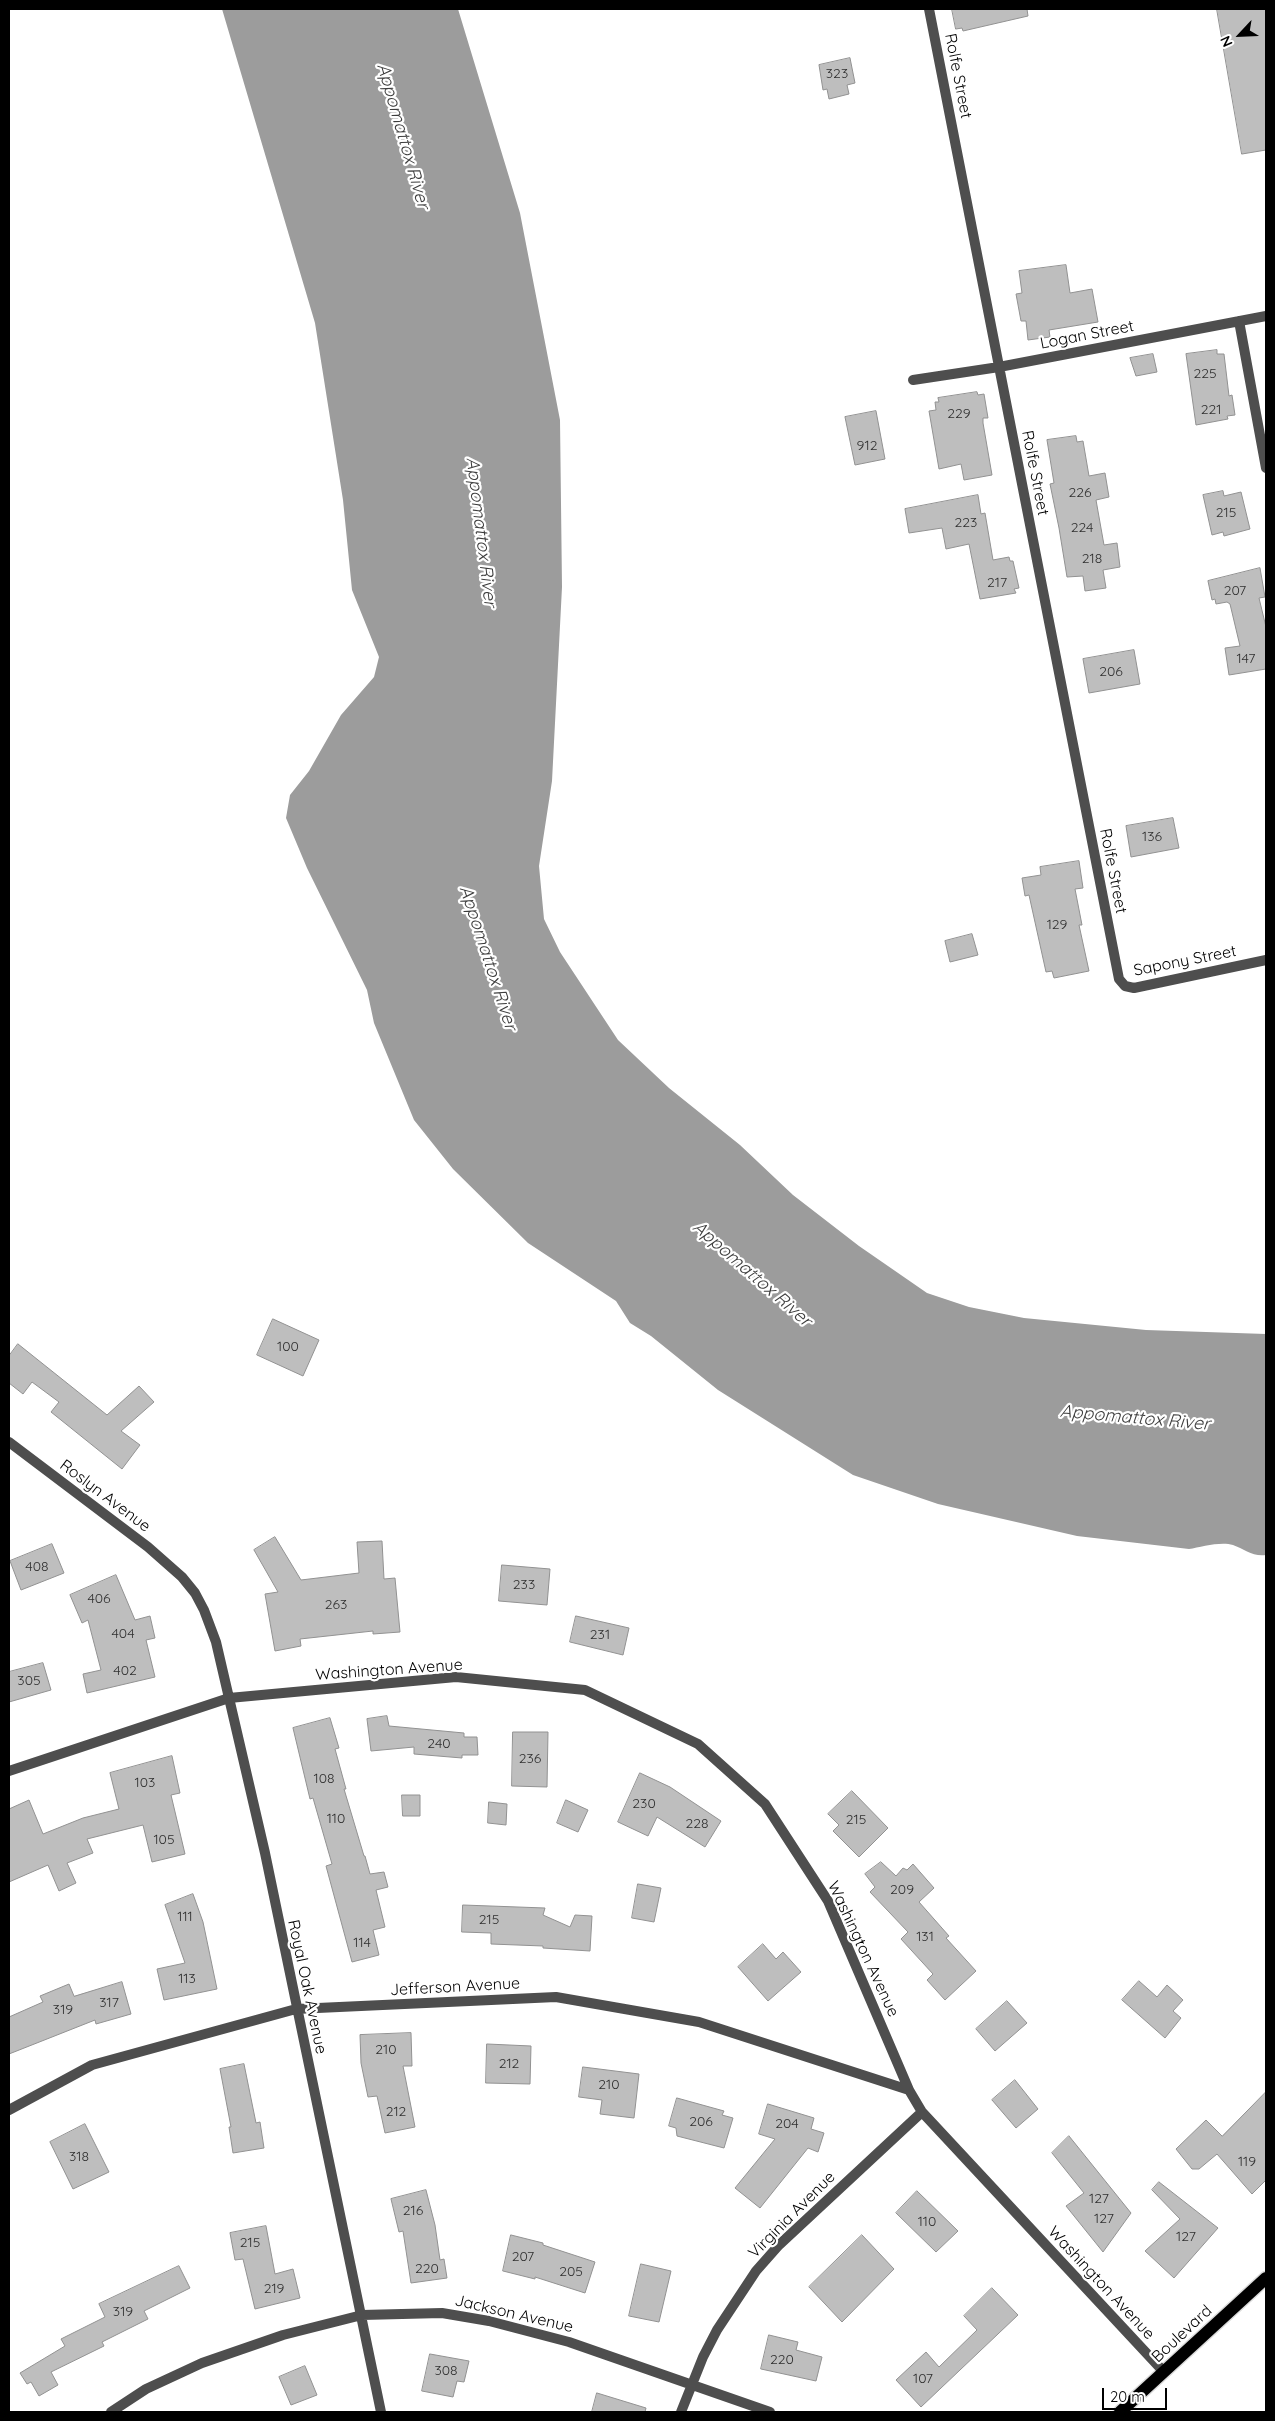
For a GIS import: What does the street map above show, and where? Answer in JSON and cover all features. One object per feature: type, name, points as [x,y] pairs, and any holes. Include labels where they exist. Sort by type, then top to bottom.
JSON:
[{"type":"main road","name":"Boulevard","points":[[1120,2412],[1266,2278]]},
{"type":"street","name":"Rolfe Street","points":[[929,9],[1112,944]]},
{"type":"street","name":"Logan Street","points":[[913,380],[999,366],[1266,316]]},
{"type":"street","points":[[1239,321],[1266,468]]},
{"type":"street","name":"Sapony Street","points":[[1112,944],[1119,979],[1125,986],[1134,988],[1266,960]]},
{"type":"street","name":"Roslyn Avenue","points":[[9,1442],[148,1547],[182,1576]]},
{"type":"street","name":"Royal Oak Avenue","points":[[182,1576],[195,1593],[204,1610],[216,1642],[264,1853],[382,2412]]},
{"type":"street","name":"Washington Avenue","points":[[9,1771],[229,1698],[456,1677],[585,1690],[698,1744],[765,1804],[828,1901],[909,2090],[922,2112],[984,2181],[1164,2372]]},
{"type":"street","name":"Jefferson Avenue","points":[[9,2110],[92,2065],[296,2009],[556,1997],[699,2022],[909,2090]]},
{"type":"street","name":"Virginia Avenue","points":[[681,2412],[717,2330],[756,2271],[779,2245],[922,2112]]},
{"type":"street","name":"Jackson Avenue","points":[[111,2412],[146,2389],[202,2363],[283,2335],[362,2315],[442,2313],[569,2342],[770,2412]]},
{"type":"water","name":"Appomattox River","points":[[222,9],[458,9],[520,213],[560,420],[562,587],[552,781],[539,866],[544,919],[560,952],[618,1040],[669,1088],[740,1145],[793,1195],[859,1246],[927,1293],[969,1307],[1024,1318],[1146,1330],[1266,1334],[1266,1555],[1253,1554],[1228,1544],[1189,1549],[1077,1536],[938,1504],[853,1475],[718,1390],[651,1336],[630,1323],[616,1301],[528,1243],[453,1169],[414,1120],[374,1023],[367,990],[307,868],[286,818],[290,795],[309,771],[341,715],[374,677],[379,657],[352,590],[343,500],[315,323]]},
{"type":"building","points":[[952,9],[1027,9],[1028,16],[963,31],[962,28],[956,29]]},
{"type":"building","points":[[1217,9],[1266,9],[1266,150],[1242,154]]},
{"type":"building","points":[[850,58],[855,83],[847,85],[849,94],[829,99],[827,89],[823,90],[819,65]]},
{"type":"building","points":[[1066,265],[1070,293],[1092,289],[1098,322],[1049,330],[1050,337],[1028,340],[1026,321],[1021,321],[1016,294],[1022,293],[1019,271]]},
{"type":"building","points":[[1217,350],[1217,354],[1224,354],[1229,396],[1232,395],[1235,415],[1227,416],[1228,419],[1196,425],[1186,354]]},
{"type":"building","points":[[1153,354],[1157,372],[1136,376],[1130,358]]},
{"type":"building","points":[[977,392],[978,395],[984,394],[988,418],[983,418],[983,423],[992,475],[964,480],[961,464],[939,469],[929,411],[936,410],[935,402],[939,402],[938,398]]},
{"type":"building","points":[[876,411],[885,459],[855,465],[845,417]]},
{"type":"building","points":[[1076,436],[1077,442],[1083,441],[1089,476],[1105,473],[1109,497],[1096,500],[1104,545],[1117,543],[1120,567],[1103,570],[1106,588],[1085,591],[1083,576],[1067,577],[1050,484],[1054,483],[1047,440]]},
{"type":"building","points":[[1223,491],[1224,496],[1241,492],[1250,529],[1224,536],[1223,532],[1212,535],[1203,495]]},
{"type":"building","points":[[978,495],[981,514],[985,513],[993,560],[1009,557],[1010,561],[1013,561],[1019,588],[1014,589],[1016,593],[980,599],[969,544],[946,549],[942,528],[909,533],[905,509]]},
{"type":"building","points":[[1260,568],[1265,597],[1259,598],[1266,627],[1266,669],[1229,675],[1225,648],[1240,646],[1230,604],[1227,602],[1216,604],[1215,599],[1212,600],[1208,581]]},
{"type":"building","points":[[1134,650],[1140,684],[1089,693],[1083,659]]},
{"type":"building","points":[[1173,818],[1179,848],[1131,857],[1126,826]]},
{"type":"building","points":[[1079,861],[1083,888],[1075,889],[1082,925],[1079,925],[1089,971],[1054,978],[1052,971],[1046,972],[1029,895],[1025,896],[1022,878],[1041,875],[1040,867]]},
{"type":"building","points":[[972,934],[978,955],[950,962],[945,941]]},
{"type":"building","points":[[273,1319],[319,1340],[303,1376],[257,1355]]},
{"type":"building","points":[[18,1344],[107,1415],[139,1386],[154,1402],[121,1431],[140,1445],[122,1469],[51,1412],[59,1402],[32,1382],[23,1394],[9,1383],[9,1356]]},
{"type":"building","points":[[275,1537],[301,1580],[359,1573],[357,1542],[382,1541],[384,1579],[395,1578],[400,1632],[373,1634],[373,1631],[300,1639],[301,1646],[275,1651],[265,1594],[278,1592],[254,1550]]},
{"type":"building","points":[[52,1544],[64,1573],[21,1590],[10,1561]]},
{"type":"building","points":[[502,1565],[550,1569],[547,1605],[499,1601]]},
{"type":"building","points":[[116,1575],[135,1620],[150,1616],[155,1638],[146,1640],[155,1677],[87,1693],[83,1674],[101,1670],[88,1620],[82,1623],[70,1595]]},
{"type":"building","points":[[576,1616],[629,1628],[623,1655],[570,1642]]},
{"type":"building","points":[[43,1663],[51,1690],[9,1702],[9,1672]]},
{"type":"building","points":[[387,1716],[389,1726],[464,1733],[464,1737],[477,1737],[478,1755],[462,1755],[462,1758],[414,1754],[414,1747],[371,1751],[367,1719]]},
{"type":"building","points":[[330,1718],[339,1748],[335,1749],[346,1789],[344,1789],[370,1874],[384,1872],[388,1887],[376,1890],[385,1927],[373,1930],[379,1955],[352,1962],[326,1866],[332,1864],[313,1798],[310,1799],[293,1728]]},
{"type":"building","points":[[513,1732],[548,1732],[547,1787],[512,1786]]},
{"type":"building","points":[[172,1756],[180,1793],[171,1795],[185,1854],[152,1862],[143,1825],[87,1839],[93,1853],[67,1863],[76,1883],[59,1891],[48,1865],[9,1882],[9,1809],[29,1800],[43,1834],[83,1818],[119,1809],[110,1773]]},
{"type":"building","points":[[640,1773],[670,1787],[721,1821],[705,1847],[657,1817],[648,1836],[618,1822]]},
{"type":"building","points":[[852,1791],[888,1828],[859,1857],[833,1831],[839,1825],[828,1814]]},
{"type":"building","points":[[402,1795],[420,1795],[420,1816],[403,1816]]},
{"type":"building","points":[[566,1800],[588,1810],[578,1832],[557,1823]]},
{"type":"building","points":[[489,1802],[507,1804],[506,1825],[488,1823]]},
{"type":"building","points":[[881,1862],[896,1876],[903,1868],[907,1870],[913,1864],[934,1888],[919,1902],[949,1936],[946,1938],[976,1971],[945,2000],[927,1980],[933,1974],[901,1939],[908,1932],[870,1892],[875,1887],[865,1874]]},
{"type":"building","points":[[638,1884],[661,1888],[654,1922],[632,1918]]},
{"type":"building","points":[[193,1894],[203,1922],[217,1989],[164,2000],[157,1969],[185,1963],[165,1905]]},
{"type":"building","points":[[463,1905],[545,1908],[543,1915],[570,1927],[575,1915],[592,1916],[590,1951],[543,1948],[543,1946],[491,1944],[491,1933],[462,1932]]},
{"type":"building","points":[[763,1944],[776,1959],[783,1952],[801,1972],[768,2001],[738,1967]]},
{"type":"building","points":[[1139,1981],[1157,1997],[1167,1985],[1183,2000],[1173,2011],[1181,2018],[1165,2038],[1122,2000]]},
{"type":"building","points":[[122,1982],[131,2014],[96,2024],[95,2020],[9,2054],[9,2017],[43,2002],[40,1996],[69,1984],[74,1996]]},
{"type":"building","points":[[1007,2001],[1027,2023],[995,2051],[976,2029]]},
{"type":"building","points":[[411,2033],[412,2066],[403,2066],[415,2127],[385,2133],[377,2096],[368,2097],[361,2063],[360,2035]]},
{"type":"building","points":[[487,2044],[531,2046],[530,2084],[486,2083]]},
{"type":"building","points":[[244,2064],[256,2123],[260,2122],[264,2148],[233,2153],[229,2127],[231,2127],[220,2069]]},
{"type":"building","points":[[583,2067],[639,2074],[634,2118],[600,2114],[602,2100],[579,2097]]},
{"type":"building","points":[[1015,2080],[1038,2109],[1016,2128],[992,2100]]},
{"type":"building","points":[[1266,2092],[1266,2180],[1252,2194],[1217,2154],[1199,2169],[1192,2169],[1176,2149],[1206,2120],[1222,2136]]},
{"type":"building","points":[[677,2098],[724,2111],[722,2115],[733,2118],[724,2148],[677,2136],[676,2128],[669,2126]]},
{"type":"building","points":[[768,2104],[814,2118],[811,2129],[824,2133],[818,2152],[808,2148],[760,2208],[735,2188],[775,2139],[759,2134]]},
{"type":"building","points":[[85,2124],[109,2172],[73,2189],[50,2142]]},
{"type":"building","points":[[1069,2136],[1131,2213],[1103,2252],[1066,2206],[1084,2193],[1052,2153]]},
{"type":"building","points":[[1159,2182],[1218,2228],[1174,2278],[1145,2251],[1180,2219],[1152,2190]]},
{"type":"building","points":[[426,2190],[435,2225],[440,2260],[444,2259],[447,2278],[411,2283],[403,2231],[399,2232],[391,2199]]},
{"type":"building","points":[[917,2191],[958,2231],[936,2252],[896,2213]]},
{"type":"building","points":[[266,2226],[275,2274],[293,2269],[300,2298],[255,2309],[243,2259],[235,2260],[230,2233]]},
{"type":"building","points":[[511,2235],[543,2243],[543,2245],[595,2262],[585,2293],[535,2277],[535,2279],[503,2271]]},
{"type":"building","points":[[862,2235],[894,2269],[842,2322],[809,2287]]},
{"type":"building","points":[[641,2264],[671,2271],[659,2322],[629,2316]]},
{"type":"building","points":[[179,2266],[190,2288],[144,2311],[148,2319],[102,2342],[104,2346],[51,2372],[58,2385],[39,2396],[31,2382],[27,2384],[20,2373],[65,2346],[61,2339],[105,2317],[99,2304]]},
{"type":"building","points":[[992,2288],[1018,2315],[921,2407],[896,2380],[926,2352],[939,2367],[977,2330],[964,2316]]},
{"type":"building","points":[[769,2335],[798,2342],[796,2350],[822,2357],[816,2381],[761,2369]]},
{"type":"building","points":[[430,2354],[469,2361],[464,2382],[457,2381],[453,2397],[422,2391]]},
{"type":"building","points":[[305,2366],[317,2395],[291,2405],[279,2377]]},
{"type":"building","points":[[597,2393],[646,2408],[645,2412],[592,2412]]}]
